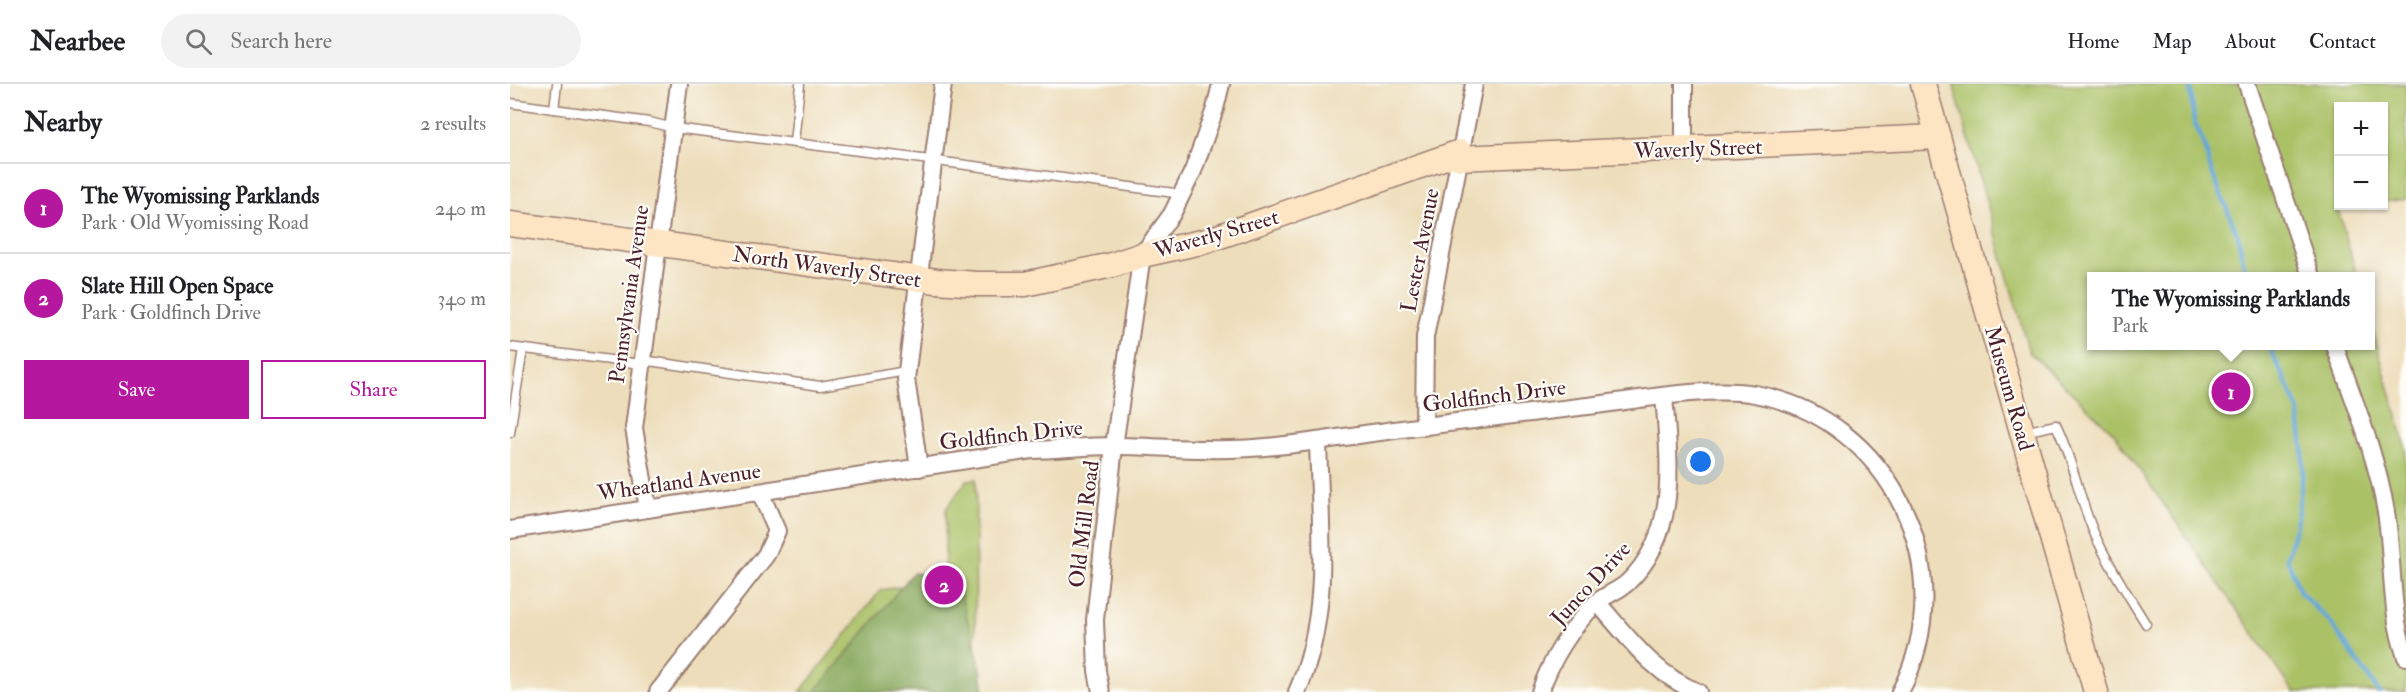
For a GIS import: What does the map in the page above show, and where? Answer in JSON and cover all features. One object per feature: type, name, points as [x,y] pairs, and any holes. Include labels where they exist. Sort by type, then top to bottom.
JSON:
[{"type":"street","name":"Pennsylvania Avenue","points":[[648,509],[634,428],[680,84]]},
{"type":"street","points":[[918,468],[907,396],[906,371],[943,84]]},
{"type":"street","points":[[1142,255],[1172,214],[1182,194],[1205,140],[1221,84]]},
{"type":"street","name":"Lester Avenue","points":[[1424,427],[1425,337],[1474,84]]},
{"type":"street","points":[[1684,84],[1684,149]]},
{"type":"street","name":"Museum Road","points":[[1923,84],[2096,692]]},
{"type":"street","points":[[2247,84],[2310,272]]},
{"type":"street","name":"Waverly Street","points":[[1142,255],[1206,241],[1460,155],[1684,149],[1938,137]]},
{"type":"street","name":"North Waverly Street","points":[[510,224],[917,279],[977,284],[1025,284],[1078,273],[1142,255]]},
{"type":"street","name":"Old Mill Road","points":[[1101,692],[1097,671],[1095,620],[1114,446],[1142,255]]},
{"type":"street","points":[[2336,350],[2379,471],[2386,515],[2394,608],[2406,657]]},
{"type":"street","name":"Goldfinch Drive","points":[[855,478],[1032,450],[1114,446],[1220,449],[1318,441],[1664,396],[1735,392],[1786,402],[1806,410],[1838,429],[1876,464],[1894,491],[1906,516],[1915,540],[1924,579],[1923,615],[1918,649],[1899,692]]},
{"type":"street","name":"Junco Drive","points":[[1540,692],[1563,644],[1597,603],[1628,582],[1648,555],[1661,528],[1669,492],[1664,396]]},
{"type":"street","points":[[1297,692],[1314,639],[1322,577],[1318,441]]},
{"type":"street","name":"Wheatland Avenue","points":[[510,530],[855,478]]},
{"type":"street","points":[[658,692],[766,555],[775,540],[777,531],[760,492]]},
{"type":"street","points":[[1597,603],[1658,669],[1675,682],[1698,692]]},
{"type":"lane","points":[[554,109],[556,84]]},
{"type":"lane","points":[[794,143],[800,84]]},
{"type":"lane","points":[[510,103],[649,122],[674,128],[1182,194]]},
{"type":"lane","points":[[510,347],[820,386],[906,371]]},
{"type":"lane","points":[[510,433],[523,349]]},
{"type":"lane","points":[[2022,432],[2056,425],[2064,441],[2094,534],[2146,624]]},
{"type":"green space","points":[[1953,84],[2406,84],[2406,199],[2388,201],[2388,102],[2334,102],[2334,210],[2338,210],[2356,272],[2087,272],[2087,350],[2375,350],[2375,338],[2406,448],[2406,692],[2294,692],[2114,433],[2029,352]]},
{"type":"green space","points":[[976,479],[975,692],[800,692],[881,590],[944,580],[946,509],[967,480]]},
{"type":"green space","points":[[913,573],[956,577],[981,669],[984,692],[815,692]]},
{"type":"waterway","points":[[2190,84],[2194,121],[2238,236],[2245,272]]},
{"type":"waterway","points":[[2271,350],[2298,408],[2303,449],[2303,473],[2296,525],[2287,558],[2300,592],[2330,622],[2379,692]]},
{"type":"place","name":"The Wyomissing Parklands","points":[[2231,392]]},
{"type":"place","name":"Slate Hill Open Space","points":[[944,585]]}]
